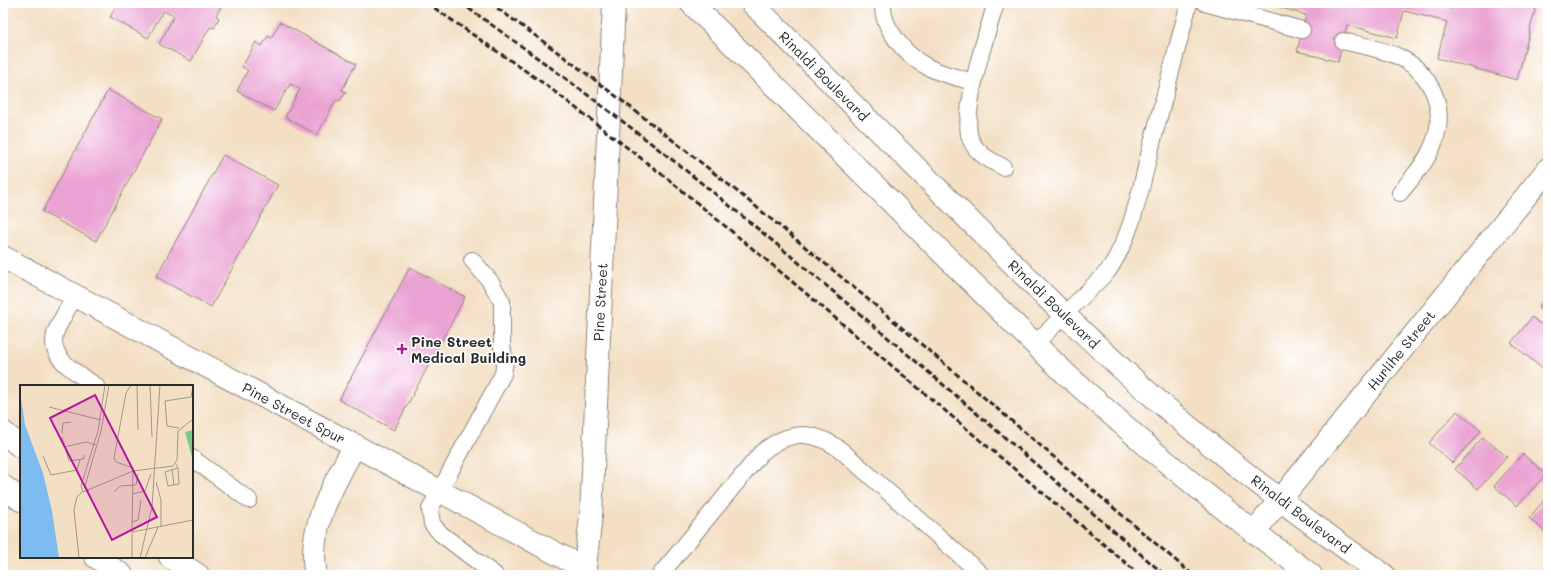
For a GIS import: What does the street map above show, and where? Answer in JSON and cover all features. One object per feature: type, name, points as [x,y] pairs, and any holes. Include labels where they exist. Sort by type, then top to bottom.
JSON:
[{"type":"main road","points":[[612,29],[614,3]]},
{"type":"main road","points":[[612,29],[620,12],[629,3]]},
{"type":"main road","points":[[691,3],[1035,344],[1094,399],[1153,451],[1254,532],[1311,575]]},
{"type":"main road","name":"Rinaldi Boulevard","points":[[752,3],[1064,315],[1169,410],[1280,500],[1384,575]]},
{"type":"main road","name":"Pine Street","points":[[588,573],[612,29]]},
{"type":"main road","name":"Hurlihe Street","points":[[1254,532],[1548,169]]},
{"type":"main road","name":"Pine Street Spur","points":[[3,257],[355,445],[588,573]]},
{"type":"main road","points":[[3,432],[20,446]]},
{"type":"main road","points":[[316,575],[314,568],[314,546],[320,518],[329,495],[355,445]]},
{"type":"main road","points":[[3,486],[20,499]]},
{"type":"main road","points":[[97,558],[122,575]]},
{"type":"main road","points":[[172,558],[198,575]]},
{"type":"lane","points":[[883,3],[886,26],[901,47],[920,64],[943,74],[974,82]]},
{"type":"lane","points":[[996,3],[974,82],[968,118],[969,135],[976,149],[988,160],[1003,167]]},
{"type":"lane","points":[[1035,344],[1108,271],[1117,258],[1137,203],[1189,3]]},
{"type":"lane","points":[[1205,3],[1302,30]]},
{"type":"lane","points":[[1344,41],[1396,56],[1414,66],[1428,82],[1438,103],[1439,125],[1433,146],[1400,193]]},
{"type":"lane","points":[[472,260],[490,281],[502,302],[502,346],[505,361],[503,374],[430,509],[432,524],[441,534],[495,575]]},
{"type":"lane","points":[[75,296],[55,334],[55,350],[64,363],[95,385]]},
{"type":"lane","points":[[660,575],[761,453],[778,441],[799,435],[812,435],[824,439],[842,451],[982,575]]},
{"type":"lane","points":[[193,459],[249,500]]},
{"type":"building","points":[[118,3],[223,3],[216,16],[219,18],[214,28],[210,27],[191,61],[159,44],[174,16],[163,11],[148,38],[110,17]]},
{"type":"building","points":[[1264,3],[1427,3],[1451,9],[1452,3],[1537,3],[1517,80],[1437,58],[1447,22],[1404,11],[1397,38],[1347,25],[1338,62],[1297,51],[1306,15]]},
{"type":"building","points":[[280,22],[356,64],[342,90],[346,92],[340,101],[336,100],[317,135],[285,117],[300,89],[290,84],[274,111],[237,91],[248,70],[242,67],[256,42],[262,46],[268,36],[271,38]]},
{"type":"building","points":[[108,90],[162,119],[96,241],[42,212]]},
{"type":"building","points":[[223,155],[278,185],[211,307],[156,277]]},
{"type":"building","name":"Pine Street Medical Building","points":[[410,267],[465,297],[394,430],[339,400]]},
{"type":"building","points":[[1548,296],[1548,316],[1538,308]]},
{"type":"building","points":[[1532,317],[1548,330],[1548,366],[1544,370],[1511,343]]},
{"type":"building","points":[[1457,411],[1481,431],[1452,463],[1429,443]]},
{"type":"building","points":[[1483,437],[1507,457],[1478,489],[1455,469]]},
{"type":"building","points":[[1523,454],[1546,474],[1517,506],[1494,486]]},
{"type":"building","points":[[1548,496],[1548,535],[1529,518]]},
{"type":"railway","points":[[427,3],[546,85],[668,179],[770,263],[1140,575]]},
{"type":"railway","points":[[461,3],[597,102],[730,206],[894,343],[1165,575]]},
{"type":"railway","points":[[490,3],[581,70],[760,210],[934,355],[1193,575]]},
{"type":"place","name":"Pine Street Medical Building","points":[[402,349]]}]
